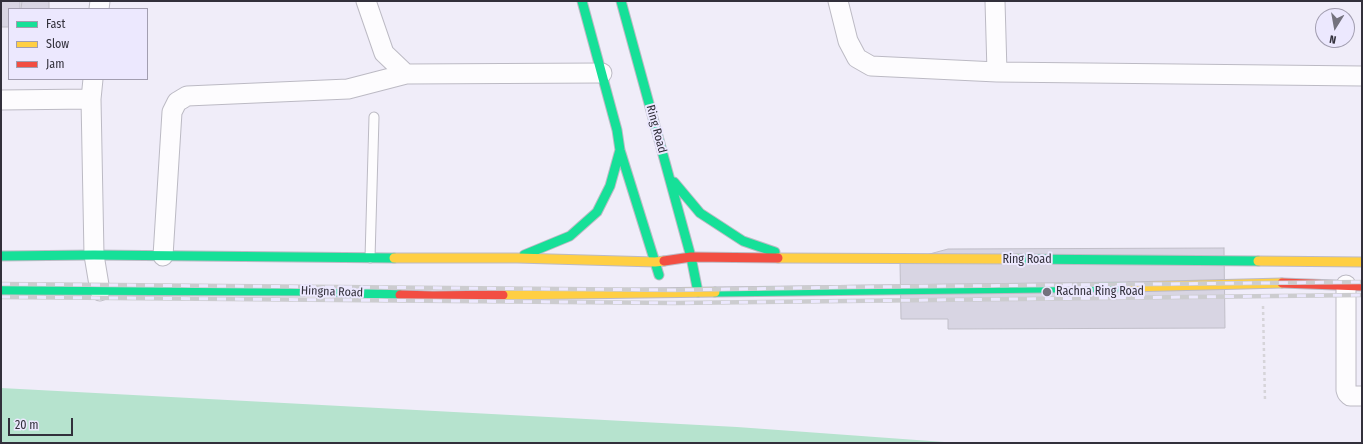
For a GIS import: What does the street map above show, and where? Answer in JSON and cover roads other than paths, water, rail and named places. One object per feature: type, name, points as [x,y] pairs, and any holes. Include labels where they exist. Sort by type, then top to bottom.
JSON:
[{"type":"main road","points":[[582,1],[617,130],[620,150],[656,262],[664,293]]},
{"type":"main road","name":"Ring Road","points":[[621,1],[691,257],[698,292]]},
{"type":"main road","points":[[517,258],[570,236],[597,212],[610,186],[620,150]]},
{"type":"main road","points":[[669,177],[700,213],[743,240],[791,258]]},
{"type":"main road","points":[[1,256],[94,255],[517,258],[656,262],[691,257]]},
{"type":"main road","name":"Ring Road","points":[[691,257],[1362,262]]},
{"type":"main road","name":"Hingna Road","points":[[1,290],[315,291],[433,296],[1250,285],[1273,283],[1354,285]]},
{"type":"street","points":[[366,1],[384,53],[406,74]]},
{"type":"street","points":[[838,1],[848,41],[857,58],[871,66],[997,72],[1362,76]]},
{"type":"street","points":[[994,1],[997,72]]},
{"type":"street","points":[[163,256],[172,112],[177,102],[187,96],[348,89],[406,74],[602,73]]},
{"type":"street","points":[[93,80],[91,99],[94,255],[100,291]]},
{"type":"street","points":[[1,100],[91,99]]},
{"type":"street","points":[[1354,285],[1346,390],[1347,394],[1350,396],[1362,396]]},
{"type":"lane","points":[[370,258],[374,117]]},
{"type":"railway","points":[[1,284],[675,290],[1362,282]]},
{"type":"railway","points":[[1,297],[675,303],[1362,295]]},
{"type":"place","name":"Rachna Ring Road","points":[[1047,292]]}]
